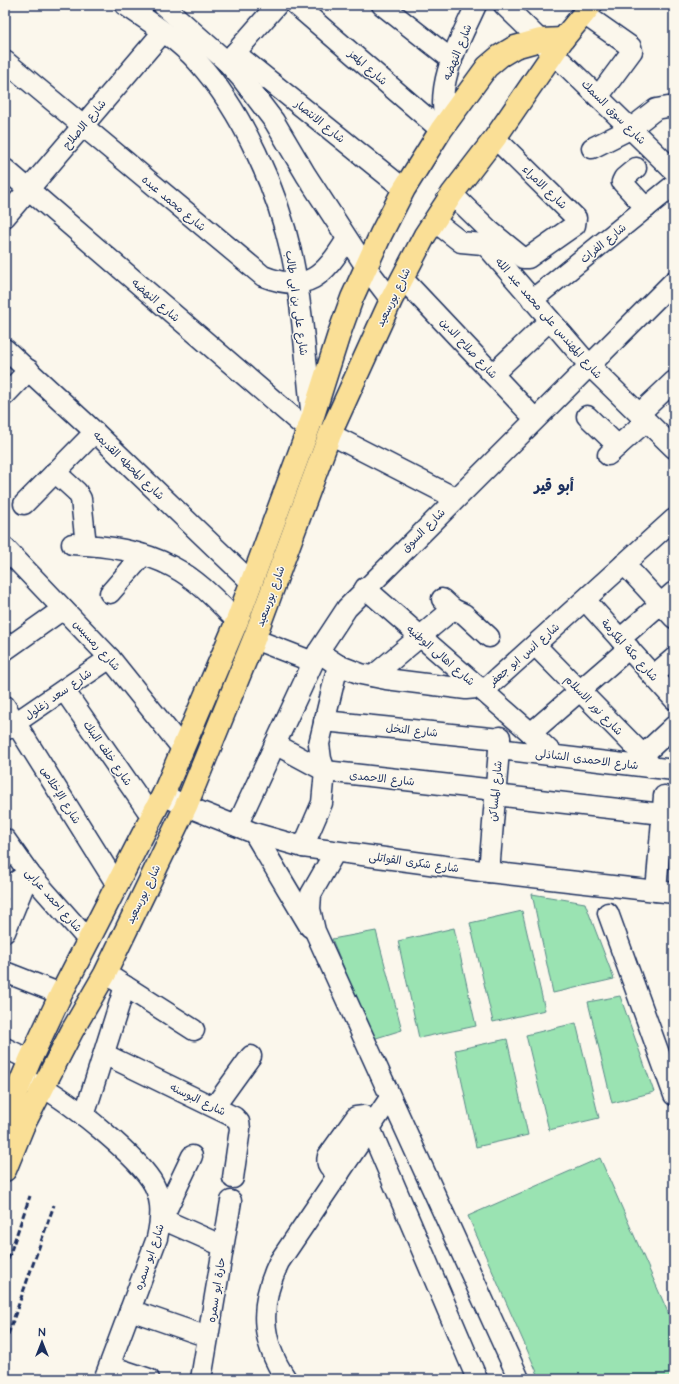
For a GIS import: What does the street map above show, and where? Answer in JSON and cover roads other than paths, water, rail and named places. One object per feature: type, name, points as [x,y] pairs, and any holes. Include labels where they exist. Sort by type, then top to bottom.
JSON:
[{"type":"main road","name":"شارع بورسعيد","points":[[10,1120],[42,1087],[105,974],[186,806],[254,639],[330,434],[391,300],[424,235],[452,194],[495,138],[552,44],[588,10]]},
{"type":"main road","name":"شارع بورسعيد","points":[[5,1170],[10,1120],[26,1069],[61,994],[163,795],[251,582],[310,424],[339,334],[366,267],[404,189],[443,126],[487,67],[500,56],[515,47],[552,44]]},
{"type":"street","name":"شارع على بن ابى طالب","points":[[125,5],[159,29],[196,60],[228,101],[247,136],[276,201],[286,234],[296,284],[310,424]]},
{"type":"street","points":[[231,57],[276,5]]},
{"type":"street","name":"شارع المعز","points":[[296,5],[443,126]]},
{"type":"street","points":[[382,5],[452,60]]},
{"type":"street","name":"شارع النهضه","points":[[443,126],[442,92],[452,60],[476,5]]},
{"type":"street","name":"شارع سوق السمك","points":[[504,5],[552,44],[598,97],[674,171]]},
{"type":"street","name":"شارع الاصلاح","points":[[5,217],[83,126],[159,29],[168,6]]},
{"type":"street","points":[[168,6],[231,57],[274,121],[306,176],[347,239],[391,300]]},
{"type":"street","points":[[588,10],[631,47],[632,51],[598,97]]},
{"type":"street","name":"شارع الانتصار","points":[[231,57],[404,189]]},
{"type":"street","name":"شارع محمد عبده","points":[[5,61],[263,276],[279,283],[296,284],[311,280],[324,272],[334,261],[347,239]]},
{"type":"street","points":[[592,148],[630,129],[656,109],[674,106]]},
{"type":"street","name":"شارع الامراء","points":[[495,138],[576,218],[575,225],[560,236]]},
{"type":"street","points":[[636,168],[624,178],[622,182],[646,208]]},
{"type":"street","name":"شارع النهضه","points":[[5,169],[310,424]]},
{"type":"street","name":"شارع الفرات","points":[[532,300],[674,185]]},
{"type":"street","points":[[452,194],[483,237],[523,258],[528,258],[560,236],[582,260]]},
{"type":"street","name":"شارع المهندس على محمد عبد الله","points":[[434,221],[460,242],[483,237],[483,244],[489,249],[589,365],[674,448]]},
{"type":"street","name":"شارع صلاح الدين","points":[[402,278],[535,419]]},
{"type":"street","name":"شارع السوق","points":[[246,830],[275,744],[315,657],[335,624],[365,588],[674,282]]},
{"type":"street","points":[[493,374],[550,320]]},
{"type":"street","name":"شارع المحطه القديمه","points":[[5,349],[95,432],[251,582]]},
{"type":"street","points":[[5,395],[29,370]]},
{"type":"street","points":[[587,416],[613,451],[674,381]]},
{"type":"street","points":[[24,504],[95,432]]},
{"type":"street","points":[[330,434],[455,498]]},
{"type":"street","points":[[55,472],[77,492],[81,499],[79,544],[108,546],[143,554],[173,567],[196,582],[236,621]]},
{"type":"street","name":"شارع انس ابو جعفر","points":[[254,639],[315,657],[361,674],[479,689],[488,687],[674,519]]},
{"type":"street","name":"شارع رمسيس","points":[[5,548],[12,567],[63,609],[110,658],[182,748]]},
{"type":"street","points":[[110,593],[143,554]]},
{"type":"street","points":[[531,733],[580,691],[624,644],[670,605],[624,564]]},
{"type":"street","name":"شارع اهالى الوطنيه","points":[[365,588],[531,733],[554,755]]},
{"type":"street","name":"شارع مكة المكرمة","points":[[585,600],[674,699]]},
{"type":"street","points":[[374,676],[420,637],[448,604],[464,614],[489,637]]},
{"type":"street","points":[[5,650],[63,609]]},
{"type":"street","name":"شارع نور الاسلام","points":[[535,645],[648,761]]},
{"type":"street","name":"شارع سعد زغلول","points":[[10,726],[110,658]]},
{"type":"street","points":[[653,676],[674,658]]},
{"type":"street","points":[[303,847],[322,803],[325,771],[321,759],[319,744],[338,665]]},
{"type":"street","name":"شارع خلف البنك","points":[[64,690],[152,817]]},
{"type":"street","name":"شارع الإخلاص","points":[[5,706],[10,726],[117,885]]},
{"type":"street","name":"شارع المساكن","points":[[489,872],[502,709]]},
{"type":"street","name":"شارع النخل","points":[[324,721],[499,744]]},
{"type":"street","points":[[648,761],[674,726]]},
{"type":"street","name":"شارع الاحمدى","points":[[275,744],[325,771],[495,793],[663,805],[665,892]]},
{"type":"street","name":"شارع الاحمدى الشاذلى","points":[[499,744],[554,755],[648,761],[674,770]]},
{"type":"street","name":"شارع شكرى القواتلى","points":[[163,795],[246,830],[303,847],[489,872],[665,892]]},
{"type":"street","points":[[246,830],[304,920],[314,932]]},
{"type":"street","name":"شارع احمد عرابى","points":[[5,839],[29,873],[89,941]]},
{"type":"street","points":[[335,852],[311,894],[310,909],[314,932],[519,1379]]},
{"type":"street","points":[[5,889],[29,873]]},
{"type":"street","points":[[5,932],[29,873]]},
{"type":"street","points":[[608,913],[674,1095]]},
{"type":"street","points":[[5,972],[61,994]]},
{"type":"street","points":[[105,974],[194,1030]]},
{"type":"street","points":[[84,1116],[125,986]]},
{"type":"street","name":"شارع ابو سمره","points":[[5,1048],[42,1087],[84,1116],[145,1170],[155,1186],[160,1203],[162,1219],[157,1238],[107,1372],[149,1379]]},
{"type":"street","name":"شارع البوسنه","points":[[104,1054],[215,1106],[234,1117],[239,1122],[233,1178]]},
{"type":"street","points":[[215,1106],[251,1056]]},
{"type":"street","points":[[286,1379],[271,1353],[267,1338],[265,1307],[267,1291],[279,1262],[390,1098]]},
{"type":"street","points":[[372,1125],[469,1375]]},
{"type":"street","points":[[192,1156],[162,1219],[224,1246]]},
{"type":"street","name":"حارة ابو سمره","points":[[201,1379],[231,1201]]},
{"type":"street","points":[[130,1310],[208,1337]]},
{"type":"railway","points":[[5,1268],[30,1196]]},
{"type":"railway","points":[[5,1343],[54,1205]]},
{"type":"district","name":"أبو قير","points":[[554,486]]}]
